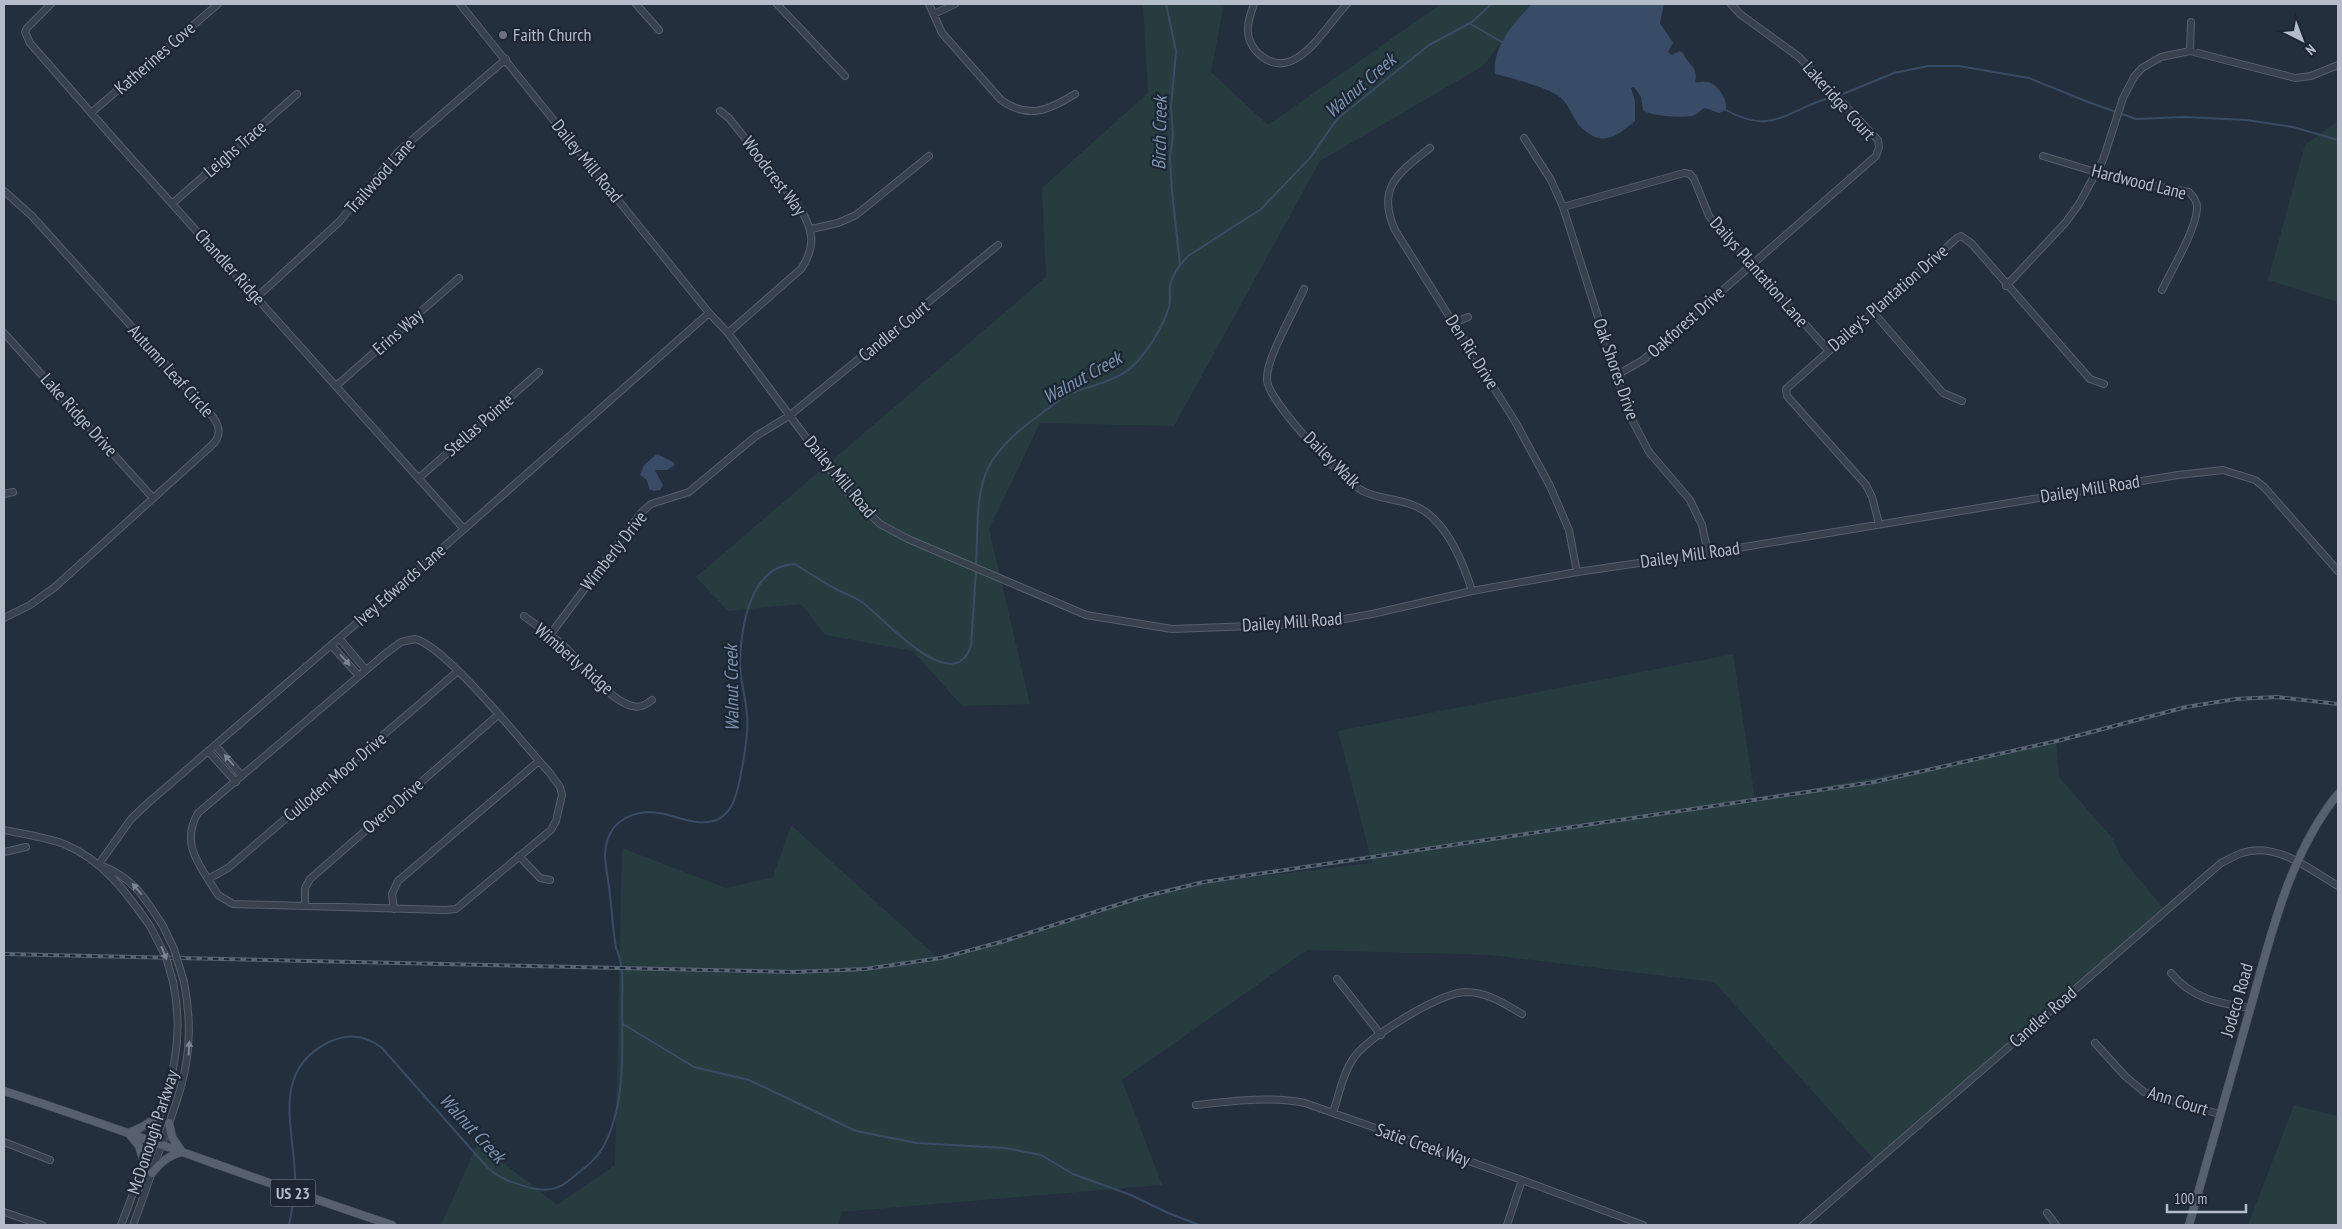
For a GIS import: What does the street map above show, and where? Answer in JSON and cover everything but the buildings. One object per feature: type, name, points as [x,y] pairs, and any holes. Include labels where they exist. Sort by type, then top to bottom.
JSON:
[{"type":"main road","name":"Jodeco Road","points":[[2188,1225],[2277,917],[2298,862],[2321,818],[2338,794]]},
{"type":"main road","name":"US 23","points":[[4,1091],[162,1144],[278,1188],[390,1225]]},
{"type":"main road","points":[[144,1162],[139,1146],[128,1133],[147,1125],[164,1108]]},
{"type":"main road","points":[[152,1173],[170,1156],[182,1152],[172,1136],[170,1123]]},
{"type":"street","name":"Chandler Ridge","points":[[51,4],[29,25],[26,32],[27,38],[40,56],[464,528]]},
{"type":"street","name":"Katherines Cove","points":[[91,113],[218,4]]},
{"type":"street","name":"Dailey Mill Road","points":[[460,4],[728,333],[846,490],[880,524],[908,540],[1086,615],[1172,629],[1328,622],[1364,616],[1472,591],[1578,572],[1708,553],[2178,475],[2223,470],[2241,474],[2264,486],[2338,572]]},
{"type":"street","points":[[636,4],[659,30]]},
{"type":"street","points":[[777,4],[844,76]]},
{"type":"street","points":[[929,4],[942,33],[1001,100],[1010,107],[1022,111],[1044,110],[1058,106],[1075,94]]},
{"type":"street","points":[[934,14],[955,4]]},
{"type":"street","points":[[1254,4],[1247,28],[1248,38],[1263,58],[1272,63],[1285,63],[1297,58],[1310,48],[1347,4]]},
{"type":"street","name":"Lakeridge Court","points":[[1731,4],[1740,14],[1799,57],[1878,140],[1879,147],[1876,156],[1752,265]]},
{"type":"street","points":[[2190,50],[2191,22]]},
{"type":"street","points":[[2006,286],[2066,222],[2079,204],[2098,172],[2110,142],[2123,98],[2142,68],[2161,57],[2190,50],[2295,78],[2311,76],[2338,65]]},
{"type":"street","name":"Trailwood Lane","points":[[257,297],[339,222],[398,152],[506,59]]},
{"type":"street","name":"Leighs Trace","points":[[173,203],[297,94]]},
{"type":"street","name":"Woodcrest Way","points":[[720,111],[729,118],[798,205],[811,229],[812,249],[801,270],[728,333]]},
{"type":"street","name":"Oak Shores Drive","points":[[1524,138],[1546,171],[1563,207],[1629,414],[1649,452],[1690,500],[1702,525],[1708,553]]},
{"type":"street","name":"Den Ric Drive","points":[[1430,148],[1408,165],[1394,180],[1388,191],[1387,206],[1395,230],[1516,423],[1550,486],[1569,530],[1578,572]]},
{"type":"street","points":[[811,229],[838,223],[856,215],[929,156]]},
{"type":"street","name":"Hardwood Lane","points":[[2043,156],[2125,182],[2189,192],[2194,197],[2197,210],[2192,225],[2162,290]]},
{"type":"street","name":"Dailys Plantation Lane","points":[[1563,207],[1684,172],[1690,174],[1694,179],[1709,216],[1828,350]]},
{"type":"street","name":"Autumn Leaf Circle","points":[[4,191],[32,216],[216,423],[219,433],[215,442],[43,597],[4,618]]},
{"type":"street","name":"Dailey's Plantation Drive","points":[[1880,524],[1872,497],[1866,485],[1786,393],[1789,385],[1828,350],[1961,236],[1971,243],[2006,286],[2090,379],[2104,384]]},
{"type":"street","name":"Candler Court","points":[[789,416],[998,245]]},
{"type":"street","name":"Oakforest Drive","points":[[1616,375],[1643,360],[1752,265]]},
{"type":"street","name":"Erins Way","points":[[336,386],[459,278]]},
{"type":"street","name":"Dailey Walk","points":[[1304,289],[1268,365],[1267,381],[1273,395],[1320,452],[1349,481],[1364,492],[1404,501],[1433,517],[1456,550],[1465,567],[1472,591]]},
{"type":"street","points":[[1873,312],[1943,393],[1962,401]]},
{"type":"street","name":"Ivey Edwards Lane","points":[[99,864],[131,819],[710,313]]},
{"type":"street","points":[[1454,323],[1468,317]]},
{"type":"street","name":"Lake Ridge Drive","points":[[4,333],[154,498]]},
{"type":"street","name":"Stellas Pointe","points":[[419,478],[539,372]]},
{"type":"street","name":"Wimberly Drive","points":[[550,635],[642,512],[652,504],[690,492],[756,436],[789,416]]},
{"type":"street","points":[[4,494],[13,492]]},
{"type":"street","name":"Wimberly Ridge","points":[[524,616],[550,635],[574,656],[603,688],[623,702],[631,706],[641,706],[652,700]]},
{"type":"street","points":[[416,636],[438,651],[498,715],[560,787],[562,795],[559,810],[551,830],[456,909],[233,904],[220,898],[193,853],[189,836],[198,813],[366,670],[401,642],[416,636]]},
{"type":"street","points":[[339,638],[366,670]]},
{"type":"street","points":[[331,645],[359,676]]},
{"type":"street","name":"Culloden Moor Drive","points":[[208,879],[228,868],[458,671]]},
{"type":"street","name":"Overo Drive","points":[[305,906],[305,888],[310,879],[498,715]]},
{"type":"street","points":[[215,745],[242,776]]},
{"type":"street","points":[[208,751],[236,782]]},
{"type":"street","points":[[394,909],[392,894],[398,881],[539,761]]},
{"type":"street","name":"McDonough Parkway","points":[[4,830],[65,844],[99,864],[120,873],[132,883],[163,926],[174,949],[184,982],[190,1022],[188,1058],[181,1090],[133,1225]]},
{"type":"street","points":[[4,852],[26,847]]},
{"type":"street","name":"Candler Road","points":[[1803,1225],[2221,863],[2244,852],[2262,850],[2284,855],[2338,886]]},
{"type":"street","points":[[519,856],[540,878],[550,880]]},
{"type":"street","name":"McDonough Parkway","points":[[99,864],[130,895],[150,926],[166,957],[173,982],[178,1016],[176,1061],[164,1108],[121,1225]]},
{"type":"street","points":[[2172,974],[2181,986],[2193,993],[2227,1004],[2250,1008]]},
{"type":"street","points":[[1337,979],[1381,1034]]},
{"type":"street","points":[[1333,1113],[1345,1075],[1355,1057],[1381,1034],[1401,1020],[1450,995],[1466,992],[1498,1000],[1522,1014]]},
{"type":"street","name":"Ann Court","points":[[2095,1043],[2125,1076],[2144,1092],[2220,1114]]},
{"type":"street","name":"Satie Creek Way","points":[[1196,1105],[1247,1099],[1282,1099],[1305,1103],[1643,1225]]},
{"type":"street","points":[[4,1142],[50,1160]]},
{"type":"street","points":[[1507,1225],[1522,1180]]},
{"type":"street","points":[[4,1212],[42,1225]]},
{"type":"street","points":[[2047,1213],[2056,1225]]},
{"type":"green space","points":[[1143,4],[1224,4],[1211,72],[1268,125],[1441,4],[1536,4],[1519,19],[1483,66],[1320,161],[1174,426],[1040,423],[989,529],[1030,704],[962,706],[913,651],[825,635],[801,604],[728,611],[696,577],[1046,277],[1042,188],[1148,93]]},
{"type":"green space","points":[[2338,121],[2338,302],[2268,280],[2305,145]]},
{"type":"green space","points":[[1733,654],[1755,799],[1938,766],[2056,741],[2059,777],[2113,839],[2121,857],[2164,909],[1878,1164],[1714,982],[1490,955],[1307,950],[1122,1080],[1162,1185],[841,1212],[839,1225],[441,1225],[478,1143],[557,1205],[615,1165],[622,848],[726,888],[773,877],[791,825],[939,959],[1188,885],[1372,863],[1338,731]]},
{"type":"green space","points":[[2294,1105],[2338,1116],[2338,1225],[2248,1225]]},
{"type":"water","points":[[1532,4],[1664,4],[1660,23],[1673,43],[1668,52],[1672,55],[1680,51],[1683,53],[1696,73],[1695,82],[1707,82],[1715,86],[1724,97],[1726,110],[1719,113],[1705,108],[1695,115],[1684,117],[1653,114],[1643,110],[1641,97],[1634,87],[1631,88],[1635,101],[1635,121],[1613,136],[1607,138],[1595,137],[1580,127],[1565,102],[1554,93],[1529,83],[1495,74],[1497,54],[1501,45],[1518,19]]},
{"type":"water","points":[[657,454],[673,462],[675,465],[667,470],[655,470],[663,485],[660,490],[654,491],[649,489],[647,480],[640,475],[644,465]]},
{"type":"waterway","name":"Birch Creek","points":[[1166,4],[1176,51],[1171,107],[1173,134],[1170,157],[1180,264]]},
{"type":"waterway","name":"Walnut Creek","points":[[976,565],[981,490],[988,468],[1003,446],[1024,427],[1063,398],[1113,379],[1134,365],[1150,345],[1163,323],[1170,305],[1172,279],[1188,256],[1261,209],[1310,158],[1337,119],[1429,45],[1472,22],[1491,4]]},
{"type":"waterway","points":[[1469,23],[1502,42]]},
{"type":"waterway","points":[[1838,96],[1894,73],[1928,66],[1959,66],[2029,78],[2136,119],[2184,117],[2247,120],[2293,127],[2338,140]]},
{"type":"waterway","points":[[1726,110],[1743,118],[1769,121],[1833,97]]},
{"type":"waterway","name":"Walnut Creek","points":[[295,1189],[295,1169],[290,1127],[291,1088],[298,1071],[310,1055],[329,1042],[343,1037],[363,1038],[382,1048],[487,1167],[503,1178],[531,1188],[545,1190],[557,1188],[591,1162],[602,1149],[610,1134],[619,1099],[622,1062],[621,963],[615,942],[606,864],[607,841],[618,823],[627,817],[637,814],[660,813],[691,821],[711,822],[723,816],[731,806],[738,787],[747,735],[746,709],[740,669],[741,648],[746,616],[758,586],[768,575],[780,567],[795,564],[837,590],[862,602],[917,649],[934,659],[949,664],[962,660],[971,646],[976,570]]},
{"type":"waterway","points":[[623,1024],[694,1067],[749,1080],[856,1131],[917,1143],[1005,1148],[1041,1155],[1073,1174],[1131,1195],[1168,1213],[1199,1225]]},
{"type":"waterway","name":"Walnut Creek","points":[[289,1225],[295,1194]]},
{"type":"railway","points":[[4,954],[794,972],[865,969],[941,958],[1001,942],[1142,897],[1204,882],[1874,782],[2061,740],[2186,707],[2236,699],[2277,697],[2338,704]]},
{"type":"place","name":"Faith Church","points":[[503,35]]}]
